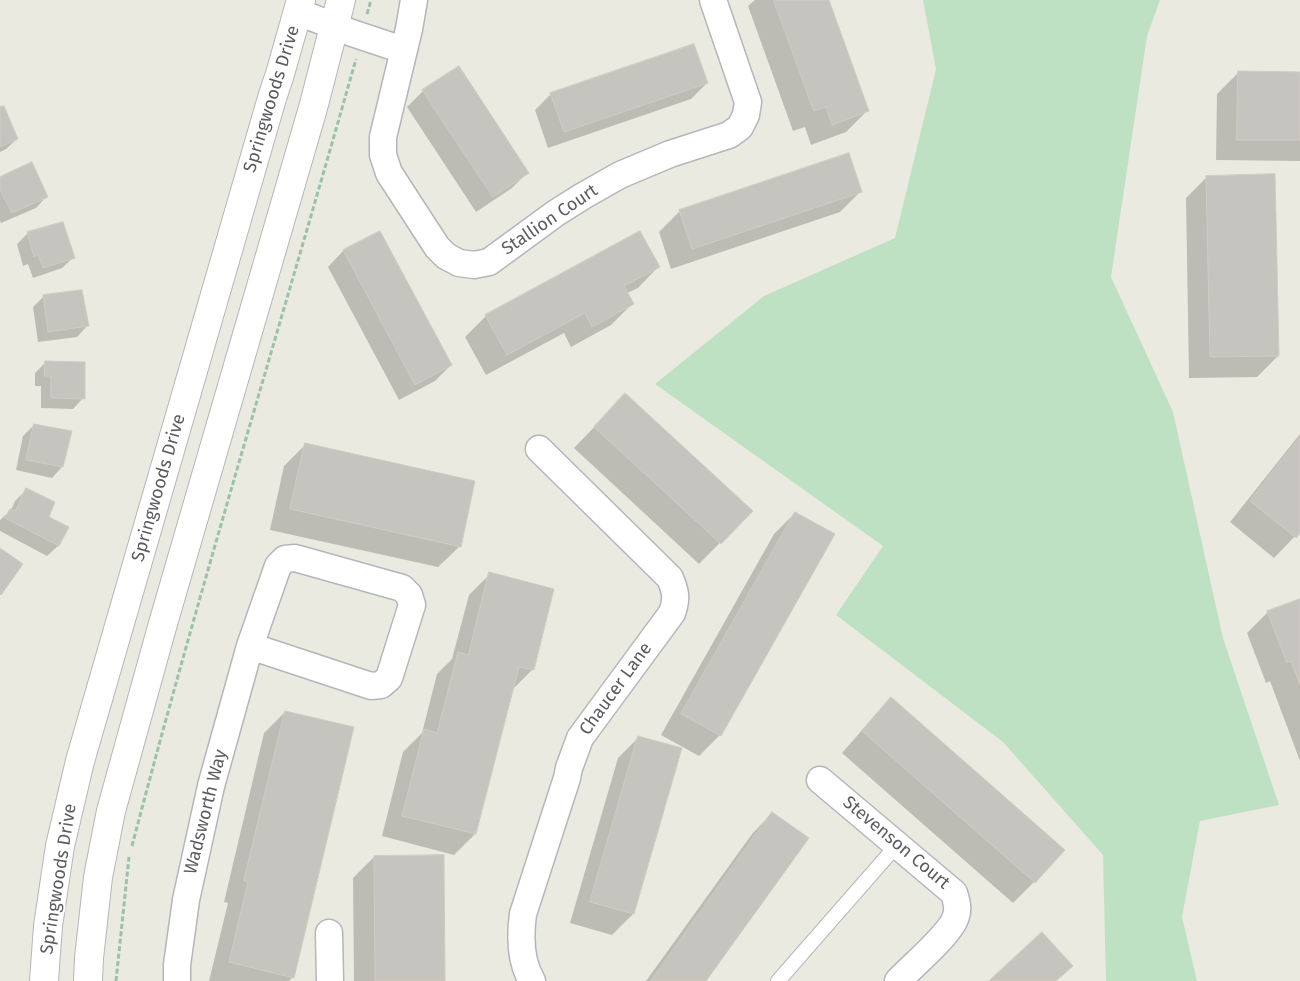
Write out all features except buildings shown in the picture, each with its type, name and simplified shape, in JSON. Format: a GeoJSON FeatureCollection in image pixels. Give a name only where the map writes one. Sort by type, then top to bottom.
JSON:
{"type":"FeatureCollection","features":[{"type":"Feature","properties":{"kind":"street"},"geometry":{"type":"LineString","coordinates":[[88,981],[98,877],[111,811],[162,627],[313,108],[342,0]]}},
{"type":"Feature","properties":{"kind":"street","name":"Stallion Court"},"geometry":{"type":"LineString","coordinates":[[414,0],[383,137],[383,155],[389,173],[437,247],[446,256],[459,263],[474,265],[489,262],[569,205],[620,175],[670,154],[729,135],[740,127],[746,115],[748,102],[713,0]]}},
{"type":"Feature","properties":{"kind":"street"},"geometry":{"type":"LineString","coordinates":[[299,6],[334,27],[403,50]]}},
{"type":"Feature","properties":{"kind":"street","name":"Springwoods Drive"},"geometry":{"type":"LineString","coordinates":[[44,981],[48,926],[60,846],[80,761],[299,6]]}},
{"type":"Feature","properties":{"kind":"street","name":"Chaucer Lane"},"geometry":{"type":"LineString","coordinates":[[532,981],[522,955],[520,932],[523,914],[580,738],[672,613],[676,603],[676,590],[670,578],[539,449]]}},
{"type":"Feature","properties":{"kind":"street","name":"Wadsworth Way"},"geometry":{"type":"LineString","coordinates":[[177,981],[188,890],[211,786],[250,646],[278,566],[285,559],[295,558],[402,588],[410,595],[412,605],[389,678],[381,685],[371,686],[250,646]]}},
{"type":"Feature","properties":{"kind":"street","name":"Stevenson Court"},"geometry":{"type":"LineString","coordinates":[[820,780],[954,892],[957,903],[956,916],[948,931],[898,981]]}},
{"type":"Feature","properties":{"kind":"street"},"geometry":{"type":"LineString","coordinates":[[329,933],[330,981]]}},
{"type":"Feature","properties":{"kind":"lane"},"geometry":{"type":"LineString","coordinates":[[778,981],[897,845]]}},
{"type":"Feature","properties":{"kind":"path"},"geometry":{"type":"LineString","coordinates":[[116,981],[132,844],[196,612],[302,251],[371,0]]}},
{"type":"Feature","properties":{"kind":"green space"},"geometry":{"type":"Polygon","coordinates":[[[923,0],[1160,0],[1147,36],[1111,277],[1173,412],[1223,638],[1279,805],[1200,821],[1182,917],[1197,981],[1106,981],[1103,855],[1003,742],[836,615],[883,546],[655,384],[764,296],[895,238],[936,69],[923,0]]]}}]}
